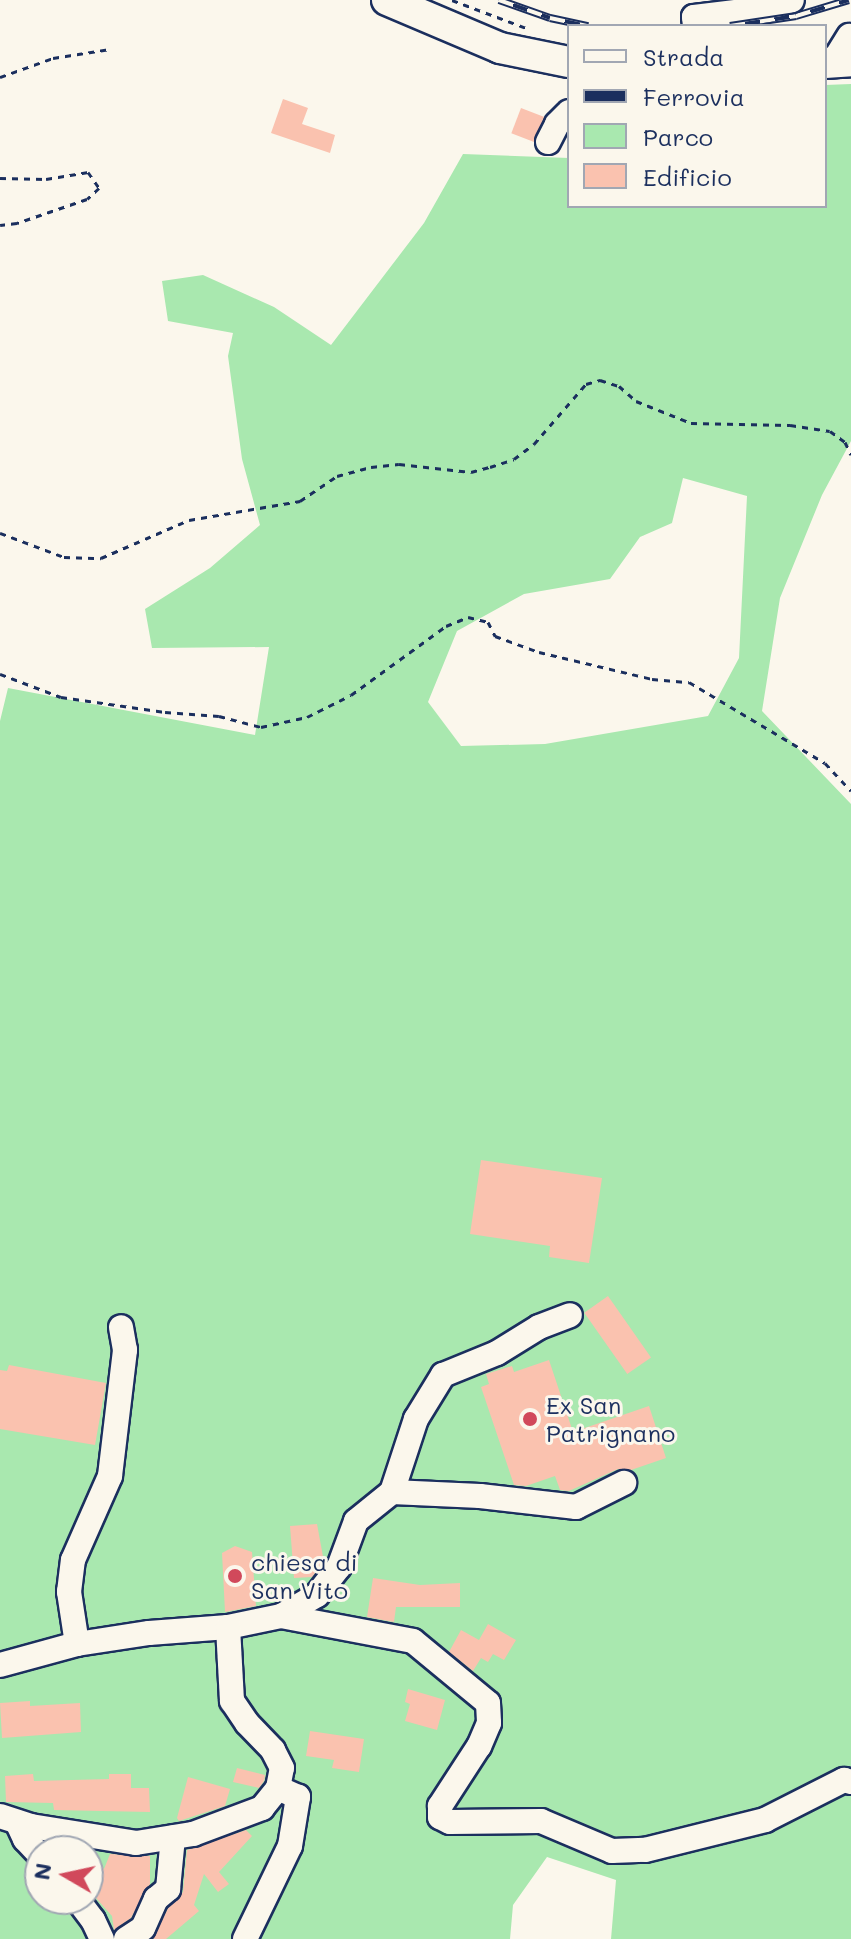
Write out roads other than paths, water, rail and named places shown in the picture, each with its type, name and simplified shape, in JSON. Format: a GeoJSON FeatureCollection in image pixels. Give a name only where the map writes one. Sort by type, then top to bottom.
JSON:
{"type":"FeatureCollection","features":[{"type":"Feature","properties":{"kind":"main road"},"geometry":{"type":"LineString","coordinates":[[387,0],[500,48],[567,62]]}},
{"type":"Feature","properties":{"kind":"street"},"geometry":{"type":"LineString","coordinates":[[695,24],[694,17],[768,8],[792,0]]}},
{"type":"Feature","properties":{"kind":"street"},"geometry":{"type":"LineString","coordinates":[[548,142],[557,124],[567,114]]}},
{"type":"Feature","properties":{"kind":"street"},"geometry":{"type":"LineString","coordinates":[[0,1665],[77,1644],[149,1633],[228,1627],[281,1616],[317,1595],[339,1567],[356,1521],[392,1492],[416,1419],[443,1375],[497,1353],[539,1327],[570,1315]]}},
{"type":"Feature","properties":{"kind":"street"},"geometry":{"type":"LineString","coordinates":[[77,1644],[69,1592],[72,1570],[85,1527],[110,1476],[125,1350],[121,1327]]}},
{"type":"Feature","properties":{"kind":"street"},"geometry":{"type":"LineString","coordinates":[[392,1492],[480,1496],[576,1507],[624,1483]]}},
{"type":"Feature","properties":{"kind":"street"},"geometry":{"type":"LineString","coordinates":[[281,1616],[413,1641],[488,1703],[489,1723],[479,1746],[440,1806],[440,1817],[450,1822],[541,1821],[612,1851],[645,1850],[765,1820],[844,1780],[851,1782]]}},
{"type":"Feature","properties":{"kind":"street"},"geometry":{"type":"LineString","coordinates":[[8,1819],[136,1843],[193,1834],[262,1808],[278,1788],[282,1768],[273,1750],[247,1723],[232,1701],[228,1627]]}},
{"type":"Feature","properties":{"kind":"street"},"geometry":{"type":"LineString","coordinates":[[245,1939],[290,1846],[298,1797],[278,1788]]}},
{"type":"Feature","properties":{"kind":"street"},"geometry":{"type":"LineString","coordinates":[[8,1819],[24,1837]]}},
{"type":"Feature","properties":{"kind":"street"},"geometry":{"type":"LineString","coordinates":[[126,1939],[143,1928],[156,1899],[168,1889],[173,1837]]}},
{"type":"Feature","properties":{"kind":"street"},"geometry":{"type":"LineString","coordinates":[[89,1915],[102,1939]]}},
{"type":"Feature","properties":{"kind":"railway"},"geometry":{"type":"LineString","coordinates":[[499,0],[550,18],[578,24]]}},
{"type":"Feature","properties":{"kind":"railway"},"geometry":{"type":"LineString","coordinates":[[743,24],[796,16],[849,0]]}},
{"type":"Feature","properties":{"kind":"place","name":"Ex San Patrignano"},"geometry":{"type":"Point","coordinates":[530,1419]}},
{"type":"Feature","properties":{"kind":"place","name":"chiesa di San Vito"},"geometry":{"type":"Point","coordinates":[235,1576]}}]}
